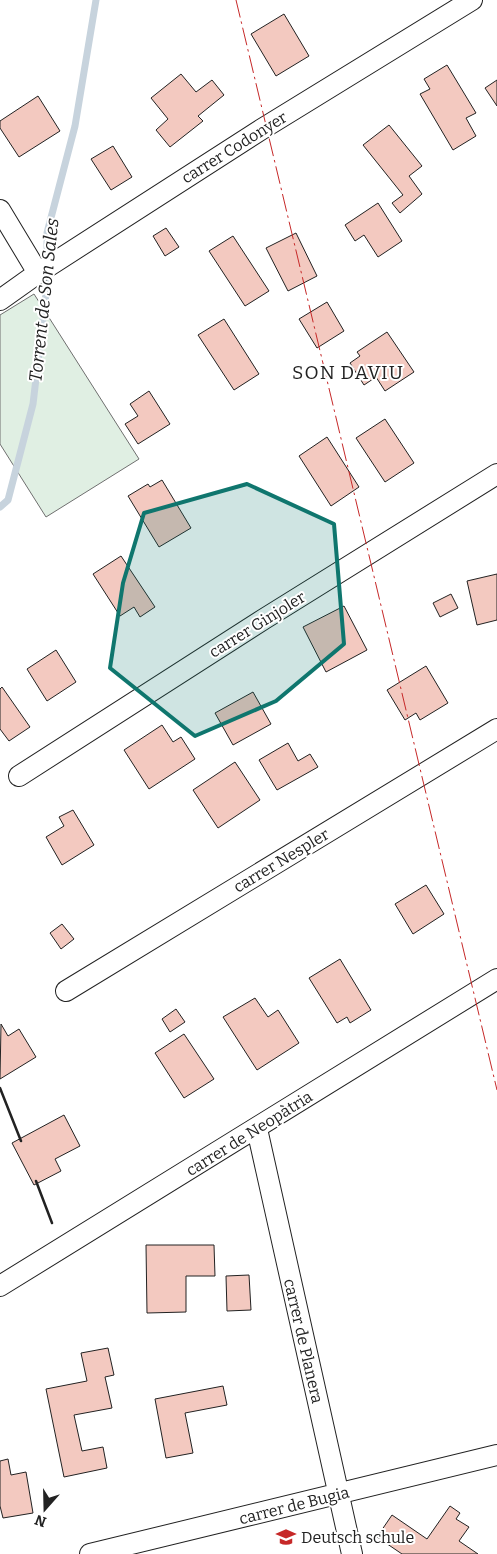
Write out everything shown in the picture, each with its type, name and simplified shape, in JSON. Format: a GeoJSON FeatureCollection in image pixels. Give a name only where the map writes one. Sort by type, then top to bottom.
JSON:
{"type":"FeatureCollection","features":[{"type":"Feature","properties":{"kind":"street","name":"carrer Codonyer"},"geometry":{"type":"LineString","coordinates":[[0,300],[39,272],[262,129],[472,0]]}},
{"type":"Feature","properties":{"kind":"street"},"geometry":{"type":"LineString","coordinates":[[0,210],[39,272]]}},
{"type":"Feature","properties":{"kind":"street","name":"carrer Ginjoler"},"geometry":{"type":"LineString","coordinates":[[19,776],[272,614],[497,474]]}},
{"type":"Feature","properties":{"kind":"street","name":"carrer Nespler"},"geometry":{"type":"LineString","coordinates":[[66,991],[497,729]]}},
{"type":"Feature","properties":{"kind":"street","name":"carrer de Neopàtria"},"geometry":{"type":"LineString","coordinates":[[0,1286],[497,979]]}},
{"type":"Feature","properties":{"kind":"street","name":"carrer de Planera"},"geometry":{"type":"LineString","coordinates":[[257,1129],[352,1554]]}},
{"type":"Feature","properties":{"kind":"street","name":"carrer de Bugia"},"geometry":{"type":"LineString","coordinates":[[90,1554],[497,1455]]}},
{"type":"Feature","properties":{"kind":"highlighted area"},"geometry":{"type":"Polygon","coordinates":[[[247,484],[334,524],[344,644],[276,701],[195,736],[110,668],[123,583],[144,513],[247,484]]]}},
{"type":"Feature","properties":{"kind":"green space"},"geometry":{"type":"Polygon","coordinates":[[[34,294],[139,459],[46,517],[0,444],[0,315],[34,294]]]}},
{"type":"Feature","properties":{"kind":"building"},"geometry":{"type":"Polygon","coordinates":[[[284,14],[309,56],[276,76],[251,34],[284,14]]]}},
{"type":"Feature","properties":{"kind":"building"},"geometry":{"type":"Polygon","coordinates":[[[447,65],[476,113],[466,118],[476,136],[453,150],[420,94],[430,89],[424,79],[447,65]]]}},
{"type":"Feature","properties":{"kind":"building"},"geometry":{"type":"Polygon","coordinates":[[[181,74],[196,92],[212,80],[224,95],[198,116],[203,121],[170,147],[156,130],[168,119],[151,98],[181,74]]]}},
{"type":"Feature","properties":{"kind":"building"},"geometry":{"type":"Polygon","coordinates":[[[497,80],[497,106],[485,88],[497,80]]]}},
{"type":"Feature","properties":{"kind":"building"},"geometry":{"type":"Polygon","coordinates":[[[38,96],[60,131],[19,157],[0,128],[0,121],[38,96]]]}},
{"type":"Feature","properties":{"kind":"building"},"geometry":{"type":"Polygon","coordinates":[[[389,125],[422,166],[409,176],[422,194],[400,213],[392,203],[403,195],[363,145],[389,125]]]}},
{"type":"Feature","properties":{"kind":"building"},"geometry":{"type":"Polygon","coordinates":[[[113,146],[132,177],[111,190],[91,159],[113,146]]]}},
{"type":"Feature","properties":{"kind":"building"},"geometry":{"type":"Polygon","coordinates":[[[378,203],[402,241],[378,257],[364,235],[355,241],[345,225],[378,203]]]}},
{"type":"Feature","properties":{"kind":"building"},"geometry":{"type":"Polygon","coordinates":[[[166,228],[179,247],[165,256],[153,236],[166,228]]]}},
{"type":"Feature","properties":{"kind":"building"},"geometry":{"type":"Polygon","coordinates":[[[296,233],[317,276],[288,291],[266,248],[296,233]]]}},
{"type":"Feature","properties":{"kind":"building"},"geometry":{"type":"Polygon","coordinates":[[[233,236],[269,291],[245,306],[209,251],[233,236]]]}},
{"type":"Feature","properties":{"kind":"building"},"geometry":{"type":"Polygon","coordinates":[[[327,302],[344,331],[317,348],[299,319],[327,302]]]}},
{"type":"Feature","properties":{"kind":"building"},"geometry":{"type":"Polygon","coordinates":[[[224,319],[259,374],[234,390],[198,335],[224,319]]]}},
{"type":"Feature","properties":{"kind":"building"},"geometry":{"type":"Polygon","coordinates":[[[387,332],[414,372],[385,391],[376,377],[364,385],[350,363],[360,356],[357,352],[387,332]]]}},
{"type":"Feature","properties":{"kind":"building"},"geometry":{"type":"Polygon","coordinates":[[[149,391],[170,424],[138,444],[125,424],[138,416],[130,404],[149,391]]]}},
{"type":"Feature","properties":{"kind":"building"},"geometry":{"type":"Polygon","coordinates":[[[385,419],[414,463],[385,482],[356,438],[385,419]]]}},
{"type":"Feature","properties":{"kind":"building"},"geometry":{"type":"Polygon","coordinates":[[[327,437],[359,487],[331,506],[299,456],[327,437]]]}},
{"type":"Feature","properties":{"kind":"building"},"geometry":{"type":"Polygon","coordinates":[[[162,480],[191,528],[159,547],[128,496],[148,484],[150,487],[162,480]]]}},
{"type":"Feature","properties":{"kind":"building"},"geometry":{"type":"Polygon","coordinates":[[[121,556],[155,607],[140,617],[134,607],[120,616],[93,574],[121,556]]]}},
{"type":"Feature","properties":{"kind":"building"},"geometry":{"type":"Polygon","coordinates":[[[497,574],[497,620],[477,625],[467,581],[497,574]]]}},
{"type":"Feature","properties":{"kind":"building"},"geometry":{"type":"Polygon","coordinates":[[[451,594],[458,608],[440,617],[433,603],[451,594]]]}},
{"type":"Feature","properties":{"kind":"building"},"geometry":{"type":"Polygon","coordinates":[[[344,606],[367,650],[326,672],[303,627],[344,606]]]}},
{"type":"Feature","properties":{"kind":"building"},"geometry":{"type":"Polygon","coordinates":[[[56,650],[76,682],[47,701],[27,669],[56,650]]]}},
{"type":"Feature","properties":{"kind":"building"},"geometry":{"type":"Polygon","coordinates":[[[426,666],[448,703],[420,720],[416,713],[405,720],[387,690],[426,666]]]}},
{"type":"Feature","properties":{"kind":"building"},"geometry":{"type":"Polygon","coordinates":[[[2,687],[30,727],[9,741],[0,729],[0,689],[2,687]]]}},
{"type":"Feature","properties":{"kind":"building"},"geometry":{"type":"Polygon","coordinates":[[[253,692],[271,724],[233,745],[215,713],[253,692]]]}},
{"type":"Feature","properties":{"kind":"building"},"geometry":{"type":"Polygon","coordinates":[[[162,725],[173,742],[181,737],[195,759],[149,789],[124,750],[162,725]]]}},
{"type":"Feature","properties":{"kind":"building"},"geometry":{"type":"Polygon","coordinates":[[[288,743],[298,761],[310,754],[318,767],[277,790],[259,760],[288,743]]]}},
{"type":"Feature","properties":{"kind":"building"},"geometry":{"type":"Polygon","coordinates":[[[235,762],[260,800],[218,828],[193,790],[235,762]]]}},
{"type":"Feature","properties":{"kind":"building"},"geometry":{"type":"Polygon","coordinates":[[[73,810],[94,845],[62,865],[46,837],[64,826],[59,817],[73,810]]]}},
{"type":"Feature","properties":{"kind":"building"},"geometry":{"type":"Polygon","coordinates":[[[426,885],[444,914],[413,934],[395,904],[426,885]]]}},
{"type":"Feature","properties":{"kind":"building"},"geometry":{"type":"Polygon","coordinates":[[[62,924],[74,939],[61,949],[50,933],[62,924]]]}},
{"type":"Feature","properties":{"kind":"building"},"geometry":{"type":"Polygon","coordinates":[[[340,959],[371,1010],[350,1023],[347,1017],[337,1023],[309,978],[340,959]]]}},
{"type":"Feature","properties":{"kind":"building"},"geometry":{"type":"Polygon","coordinates":[[[255,998],[268,1017],[278,1010],[299,1043],[257,1070],[223,1017],[255,998]]]}},
{"type":"Feature","properties":{"kind":"building"},"geometry":{"type":"Polygon","coordinates":[[[176,1009],[185,1022],[170,1032],[162,1019],[176,1009]]]}},
{"type":"Feature","properties":{"kind":"building"},"geometry":{"type":"Polygon","coordinates":[[[1,1024],[8,1036],[19,1029],[36,1057],[0,1079],[1,1024]]]}},
{"type":"Feature","properties":{"kind":"building"},"geometry":{"type":"Polygon","coordinates":[[[184,1034],[214,1079],[184,1098],[155,1053],[184,1034]]]}},
{"type":"Feature","properties":{"kind":"building"},"geometry":{"type":"Polygon","coordinates":[[[64,1115],[80,1146],[55,1159],[61,1171],[34,1185],[12,1143],[64,1115]]]}},
{"type":"Feature","properties":{"kind":"building"},"geometry":{"type":"Polygon","coordinates":[[[146,1245],[214,1245],[215,1276],[186,1276],[186,1312],[147,1313],[146,1245]]]}},
{"type":"Feature","properties":{"kind":"building"},"geometry":{"type":"Polygon","coordinates":[[[249,1275],[251,1310],[227,1311],[226,1276],[249,1275]]]}},
{"type":"Feature","properties":{"kind":"building"},"geometry":{"type":"Polygon","coordinates":[[[108,1348],[114,1375],[105,1377],[112,1408],[74,1415],[82,1451],[103,1447],[107,1468],[64,1477],[46,1389],[87,1381],[81,1353],[108,1348]]]}},
{"type":"Feature","properties":{"kind":"building"},"geometry":{"type":"Polygon","coordinates":[[[223,1386],[227,1405],[185,1413],[193,1453],[166,1458],[155,1399],[223,1386]]]}},
{"type":"Feature","properties":{"kind":"building"},"geometry":{"type":"Polygon","coordinates":[[[8,1459],[11,1475],[26,1472],[33,1513],[3,1518],[0,1506],[0,1461],[8,1459]]]}},
{"type":"Feature","properties":{"kind":"building"},"geometry":{"type":"Polygon","coordinates":[[[450,1506],[460,1513],[456,1519],[469,1527],[459,1541],[478,1554],[402,1554],[377,1537],[392,1515],[427,1539],[450,1506]]]}},
{"type":"Feature","properties":{"kind":"waterway","name":"Torrent de Son Sales"},"geometry":{"type":"LineString","coordinates":[[0,507],[8,500],[33,404],[47,285],[47,233],[75,126],[96,0]]}},
{"type":"Feature","properties":{"kind":"wall"},"geometry":{"type":"LineString","coordinates":[[0,1088],[21,1141]]}},
{"type":"Feature","properties":{"kind":"wall"},"geometry":{"type":"LineString","coordinates":[[36,1181],[52,1223]]}},
{"type":"Feature","properties":{"kind":"power"},"geometry":{"type":"LineString","coordinates":[[236,0],[497,1090]]}},
{"type":"Feature","properties":{"kind":"place","name":"Deutsch schule"},"geometry":{"type":"Point","coordinates":[286,1537]}},
{"type":"Feature","properties":{"kind":"district","name":"SON DAVIU"},"geometry":{"type":"Point","coordinates":[348,372]}}]}
